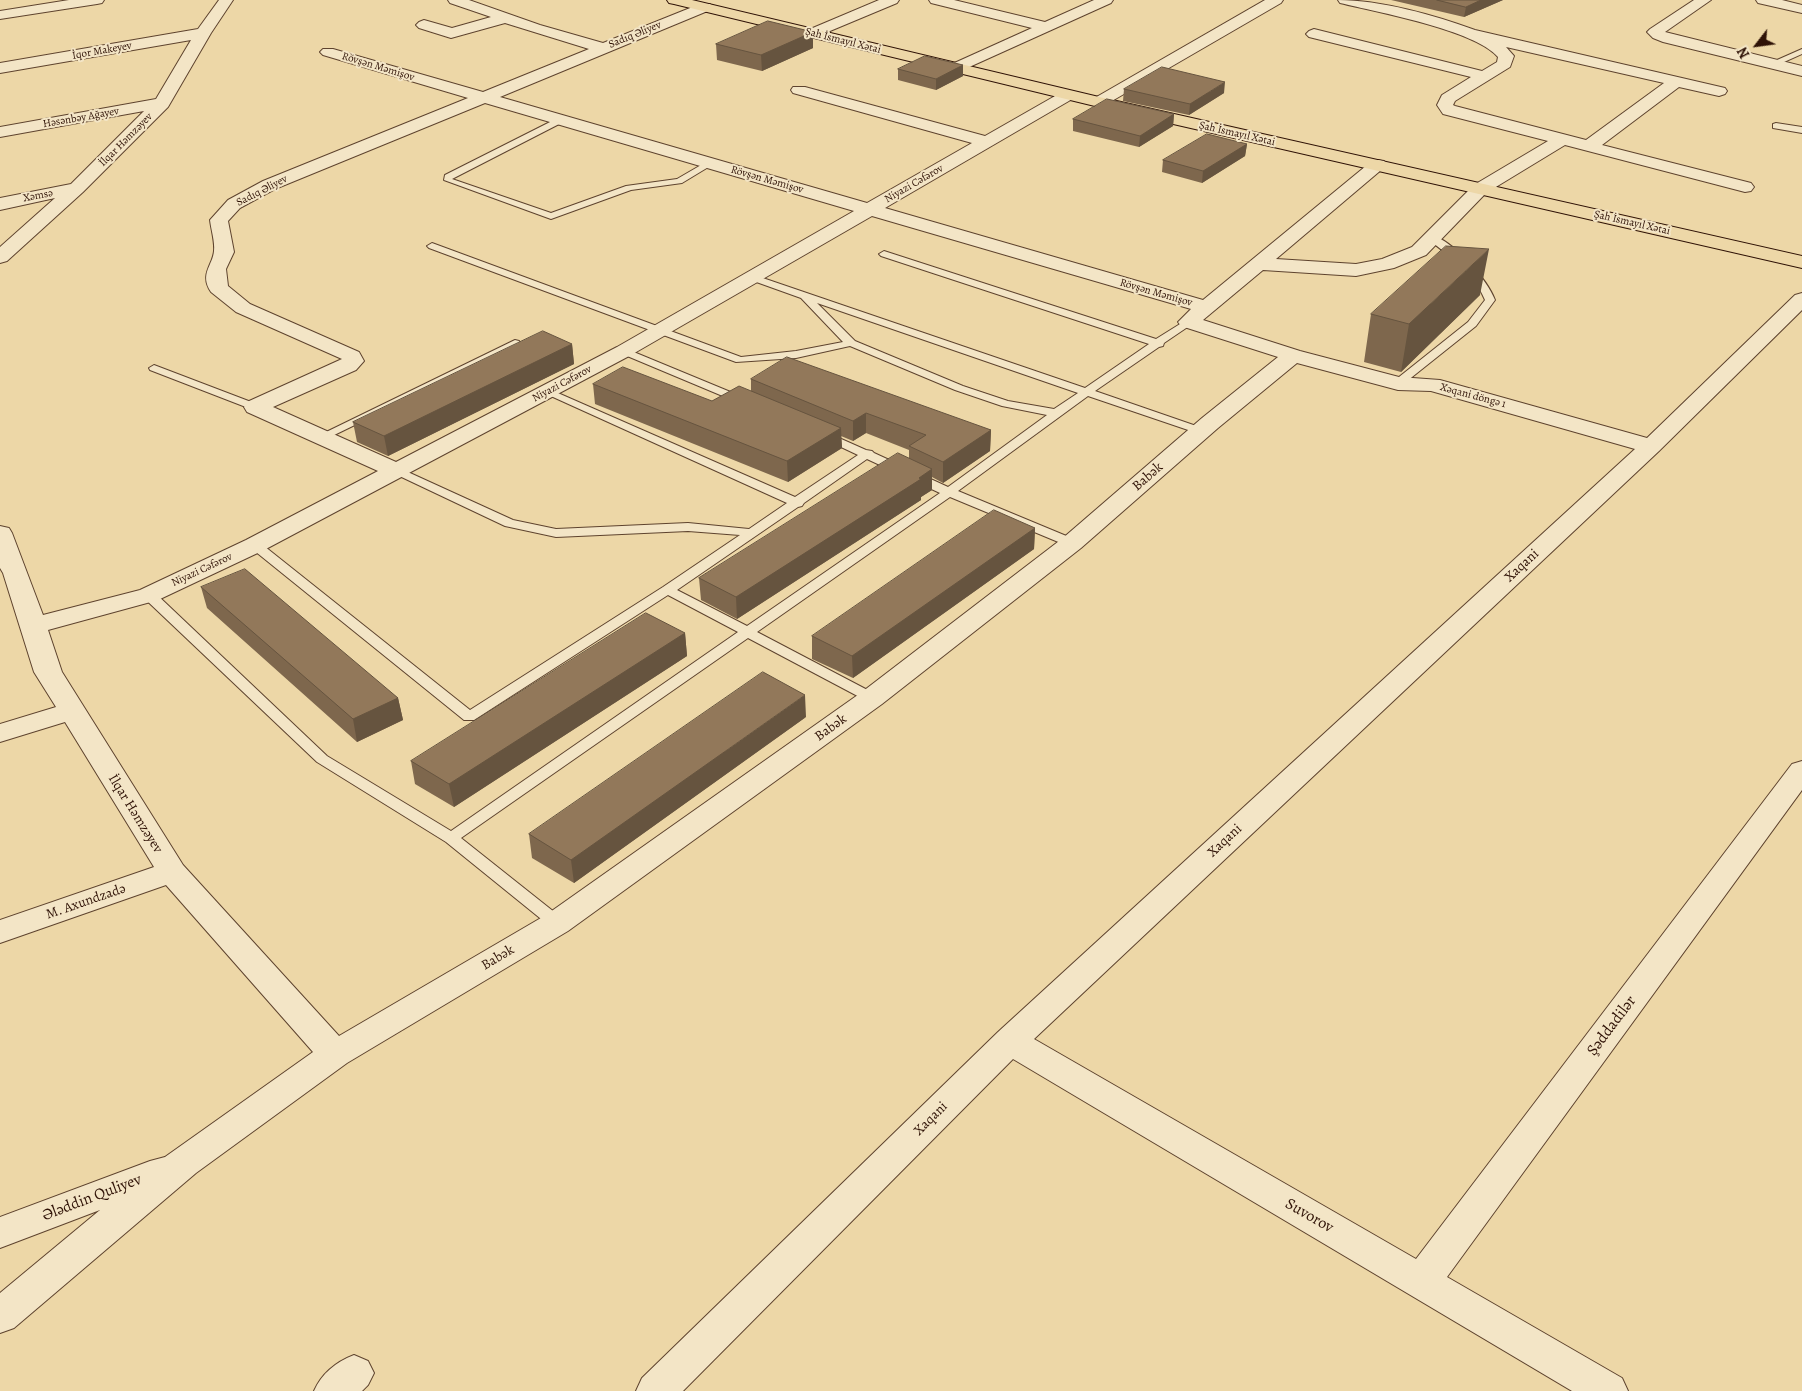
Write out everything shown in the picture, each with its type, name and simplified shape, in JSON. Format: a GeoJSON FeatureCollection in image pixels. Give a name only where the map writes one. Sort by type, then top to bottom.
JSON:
{"type":"FeatureCollection","features":[{"type":"Feature","properties":{"kind":"main road","name":"Şah İsmayıl Xətai"},"geometry":{"type":"LineString","coordinates":[[674,0],[1068,95],[1802,262]]}},
{"type":"Feature","properties":{"kind":"street"},"geometry":{"type":"LineString","coordinates":[[0,15],[97,0]]}},
{"type":"Feature","properties":{"kind":"street","name":"İlqar Həmzəyev"},"geometry":{"type":"LineString","coordinates":[[0,258],[77,188],[162,103],[203,34],[226,0]]}},
{"type":"Feature","properties":{"kind":"street"},"geometry":{"type":"LineString","coordinates":[[455,0],[504,18],[604,48]]}},
{"type":"Feature","properties":{"kind":"street"},"geometry":{"type":"LineString","coordinates":[[813,33],[892,0]]}},
{"type":"Feature","properties":{"kind":"street"},"geometry":{"type":"LineString","coordinates":[[936,0],[1047,27]]}},
{"type":"Feature","properties":{"kind":"street"},"geometry":{"type":"LineString","coordinates":[[956,68],[1106,0]]}},
{"type":"Feature","properties":{"kind":"street"},"geometry":{"type":"LineString","coordinates":[[1099,102],[1276,0]]}},
{"type":"Feature","properties":{"kind":"street"},"geometry":{"type":"LineString","coordinates":[[1345,0],[1449,26],[1496,46],[1506,56],[1504,64],[1448,98],[1445,105],[1449,110],[1746,187]]}},
{"type":"Feature","properties":{"kind":"street"},"geometry":{"type":"LineString","coordinates":[[1704,0],[1655,32],[1658,36],[1668,39],[1802,71]]}},
{"type":"Feature","properties":{"kind":"street"},"geometry":{"type":"LineString","coordinates":[[1766,0],[1802,9]]}},
{"type":"Feature","properties":{"kind":"street","name":"Sadıq Əliyev"},"geometry":{"type":"LineString","coordinates":[[255,407],[348,365],[353,360],[352,356],[243,308],[218,288],[216,269],[224,252],[219,220],[234,204],[269,185],[705,7]]}},
{"type":"Feature","properties":{"kind":"street"},"geometry":{"type":"LineString","coordinates":[[424,25],[452,33],[504,18]]}},
{"type":"Feature","properties":{"kind":"street","name":"İqor Makeyev"},"geometry":{"type":"LineString","coordinates":[[0,68],[203,34]]}},
{"type":"Feature","properties":{"kind":"street"},"geometry":{"type":"LineString","coordinates":[[1314,34],[1484,76]]}},
{"type":"Feature","properties":{"kind":"street"},"geometry":{"type":"LineString","coordinates":[[1470,34],[1719,91]]}},
{"type":"Feature","properties":{"kind":"street","name":"Rövşən Məmişov"},"geometry":{"type":"LineString","coordinates":[[328,52],[1205,307]]}},
{"type":"Feature","properties":{"kind":"street"},"geometry":{"type":"LineString","coordinates":[[1589,146],[1677,81]]}},
{"type":"Feature","properties":{"kind":"street"},"geometry":{"type":"LineString","coordinates":[[799,90],[988,142]]}},
{"type":"Feature","properties":{"kind":"street","name":"Niyazi Cəfərov"},"geometry":{"type":"LineString","coordinates":[[33,626],[149,595],[255,544],[624,351],[1068,95]]}},
{"type":"Feature","properties":{"kind":"street","name":"Həsənbəy Ağayev"},"geometry":{"type":"LineString","coordinates":[[0,132],[162,103]]}},
{"type":"Feature","properties":{"kind":"street"},"geometry":{"type":"LineString","coordinates":[[1258,264],[1356,270],[1395,261],[1419,250],[1480,188],[1562,139]]}},
{"type":"Feature","properties":{"kind":"street"},"geometry":{"type":"LineString","coordinates":[[1188,322],[1378,165]]}},
{"type":"Feature","properties":{"kind":"street","name":"Xəmsə"},"geometry":{"type":"LineString","coordinates":[[0,204],[77,188]]}},
{"type":"Feature","properties":{"kind":"street","name":"Xaqani"},"geometry":{"type":"LineString","coordinates":[[656,1391],[1010,1041],[1651,446],[1802,299]]}},
{"type":"Feature","properties":{"kind":"street","name":"Xəqani döngə 1"},"geometry":{"type":"LineString","coordinates":[[1188,322],[1293,355],[1398,383],[1432,385],[1651,446]]}},
{"type":"Feature","properties":{"kind":"street","name":"Babək"},"geometry":{"type":"LineString","coordinates":[[183,1163],[335,1054],[557,923],[872,698],[1072,542],[1293,355]]}},
{"type":"Feature","properties":{"kind":"street"},"geometry":{"type":"LineString","coordinates":[[255,407],[394,470]]}},
{"type":"Feature","properties":{"kind":"street","name":"İlqar Həmzəyev"},"geometry":{"type":"LineString","coordinates":[[0,533],[5,566],[16,573],[48,672],[172,872],[335,1054]]}},
{"type":"Feature","properties":{"kind":"street"},"geometry":{"type":"LineString","coordinates":[[0,733],[72,711]]}},
{"type":"Feature","properties":{"kind":"street","name":"Şəddadilər"},"geometry":{"type":"LineString","coordinates":[[1421,1282],[1802,770]]}},
{"type":"Feature","properties":{"kind":"street","name":"M. Axundzadə"},"geometry":{"type":"LineString","coordinates":[[0,932],[172,872]]}},
{"type":"Feature","properties":{"kind":"street","name":"Suvorov"},"geometry":{"type":"LineString","coordinates":[[1010,1041],[1608,1391]]}},
{"type":"Feature","properties":{"kind":"street"},"geometry":{"type":"LineString","coordinates":[[0,1316],[183,1163]]}},
{"type":"Feature","properties":{"kind":"street","name":"Ələddin Quliyev"},"geometry":{"type":"LineString","coordinates":[[0,1232],[183,1163]]}},
{"type":"Feature","properties":{"kind":"lane"},"geometry":{"type":"LineString","coordinates":[[1772,64],[1802,51]]}},
{"type":"Feature","properties":{"kind":"lane"},"geometry":{"type":"LineString","coordinates":[[560,120],[448,177],[448,180],[551,216],[629,188],[679,181],[711,164]]}},
{"type":"Feature","properties":{"kind":"lane"},"geometry":{"type":"LineString","coordinates":[[1776,126],[1802,130]]}},
{"type":"Feature","properties":{"kind":"lane"},"geometry":{"type":"LineString","coordinates":[[1398,383],[1472,324],[1490,300],[1486,286],[1460,259],[1432,238]]}},
{"type":"Feature","properties":{"kind":"lane"},"geometry":{"type":"LineString","coordinates":[[432,246],[740,360],[775,359],[817,352],[851,343]]}},
{"type":"Feature","properties":{"kind":"lane"},"geometry":{"type":"LineString","coordinates":[[884,254],[1159,344]]}},
{"type":"Feature","properties":{"kind":"lane"},"geometry":{"type":"LineString","coordinates":[[751,277],[1201,431]]}},
{"type":"Feature","properties":{"kind":"lane"},"geometry":{"type":"LineString","coordinates":[[804,295],[835,329],[851,343],[959,388],[1006,404],[1056,413]]}},
{"type":"Feature","properties":{"kind":"lane"},"geometry":{"type":"LineString","coordinates":[[451,838],[949,492],[1056,413],[1159,344],[1188,322]]}},
{"type":"Feature","properties":{"kind":"lane"},"geometry":{"type":"LineString","coordinates":[[322,437],[515,343]]}},
{"type":"Feature","properties":{"kind":"lane"},"geometry":{"type":"LineString","coordinates":[[624,351],[751,404]]}},
{"type":"Feature","properties":{"kind":"lane"},"geometry":{"type":"LineString","coordinates":[[154,368],[255,407]]}},
{"type":"Feature","properties":{"kind":"lane"},"geometry":{"type":"LineString","coordinates":[[547,392],[798,503]]}},
{"type":"Feature","properties":{"kind":"lane"},"geometry":{"type":"LineString","coordinates":[[814,431],[949,492],[1072,542]]}},
{"type":"Feature","properties":{"kind":"lane"},"geometry":{"type":"LineString","coordinates":[[255,544],[469,717],[668,590],[868,454]]}},
{"type":"Feature","properties":{"kind":"lane"},"geometry":{"type":"LineString","coordinates":[[394,470],[509,523],[556,533],[688,527],[753,533]]}},
{"type":"Feature","properties":{"kind":"lane"},"geometry":{"type":"LineString","coordinates":[[668,590],[872,698]]}},
{"type":"Feature","properties":{"kind":"lane"},"geometry":{"type":"LineString","coordinates":[[149,595],[322,759],[451,838],[557,923]]}},
{"type":"Feature","properties":{"kind":"building"},"geometry":{"type":"Polygon","coordinates":[[[1437,0],[1481,0],[1466,7],[1437,0]]]}},
{"type":"Feature","properties":{"kind":"building"},"geometry":{"type":"Polygon","coordinates":[[[768,21],[813,32],[761,55],[716,44],[768,21]]]}},
{"type":"Feature","properties":{"kind":"building"},"geometry":{"type":"Polygon","coordinates":[[[925,56],[963,65],[936,79],[898,69],[925,56]]]}},
{"type":"Feature","properties":{"kind":"building"},"geometry":{"type":"Polygon","coordinates":[[[1162,67],[1225,82],[1190,104],[1124,89],[1162,67]]]}},
{"type":"Feature","properties":{"kind":"building"},"geometry":{"type":"Polygon","coordinates":[[[1107,99],[1174,114],[1140,136],[1073,119],[1107,99]]]}},
{"type":"Feature","properties":{"kind":"building"},"geometry":{"type":"Polygon","coordinates":[[[1207,134],[1247,144],[1203,171],[1163,160],[1207,134]]]}},
{"type":"Feature","properties":{"kind":"building"},"geometry":{"type":"Polygon","coordinates":[[[1446,246],[1489,249],[1409,324],[1371,314],[1446,246]]]}},
{"type":"Feature","properties":{"kind":"building"},"geometry":{"type":"Polygon","coordinates":[[[543,331],[572,344],[384,436],[353,422],[543,331]]]}},
{"type":"Feature","properties":{"kind":"building"},"geometry":{"type":"Polygon","coordinates":[[[787,357],[991,430],[943,462],[909,446],[926,435],[866,413],[853,421],[751,379],[787,357]]]}},
{"type":"Feature","properties":{"kind":"building"},"geometry":{"type":"Polygon","coordinates":[[[623,367],[712,401],[739,386],[841,428],[787,461],[593,384],[623,367]]]}},
{"type":"Feature","properties":{"kind":"building"},"geometry":{"type":"Polygon","coordinates":[[[898,453],[932,469],[919,478],[921,479],[736,597],[699,578],[898,453]]]}},
{"type":"Feature","properties":{"kind":"building"},"geometry":{"type":"Polygon","coordinates":[[[994,510],[1035,528],[852,656],[812,636],[994,510]]]}},
{"type":"Feature","properties":{"kind":"building"},"geometry":{"type":"Polygon","coordinates":[[[245,569],[398,698],[353,719],[201,587],[245,569]]]}},
{"type":"Feature","properties":{"kind":"building"},"geometry":{"type":"Polygon","coordinates":[[[646,613],[685,633],[449,784],[411,761],[646,613]]]}},
{"type":"Feature","properties":{"kind":"building"},"geometry":{"type":"Polygon","coordinates":[[[763,672],[805,695],[571,860],[529,834],[763,672]]]}}]}
